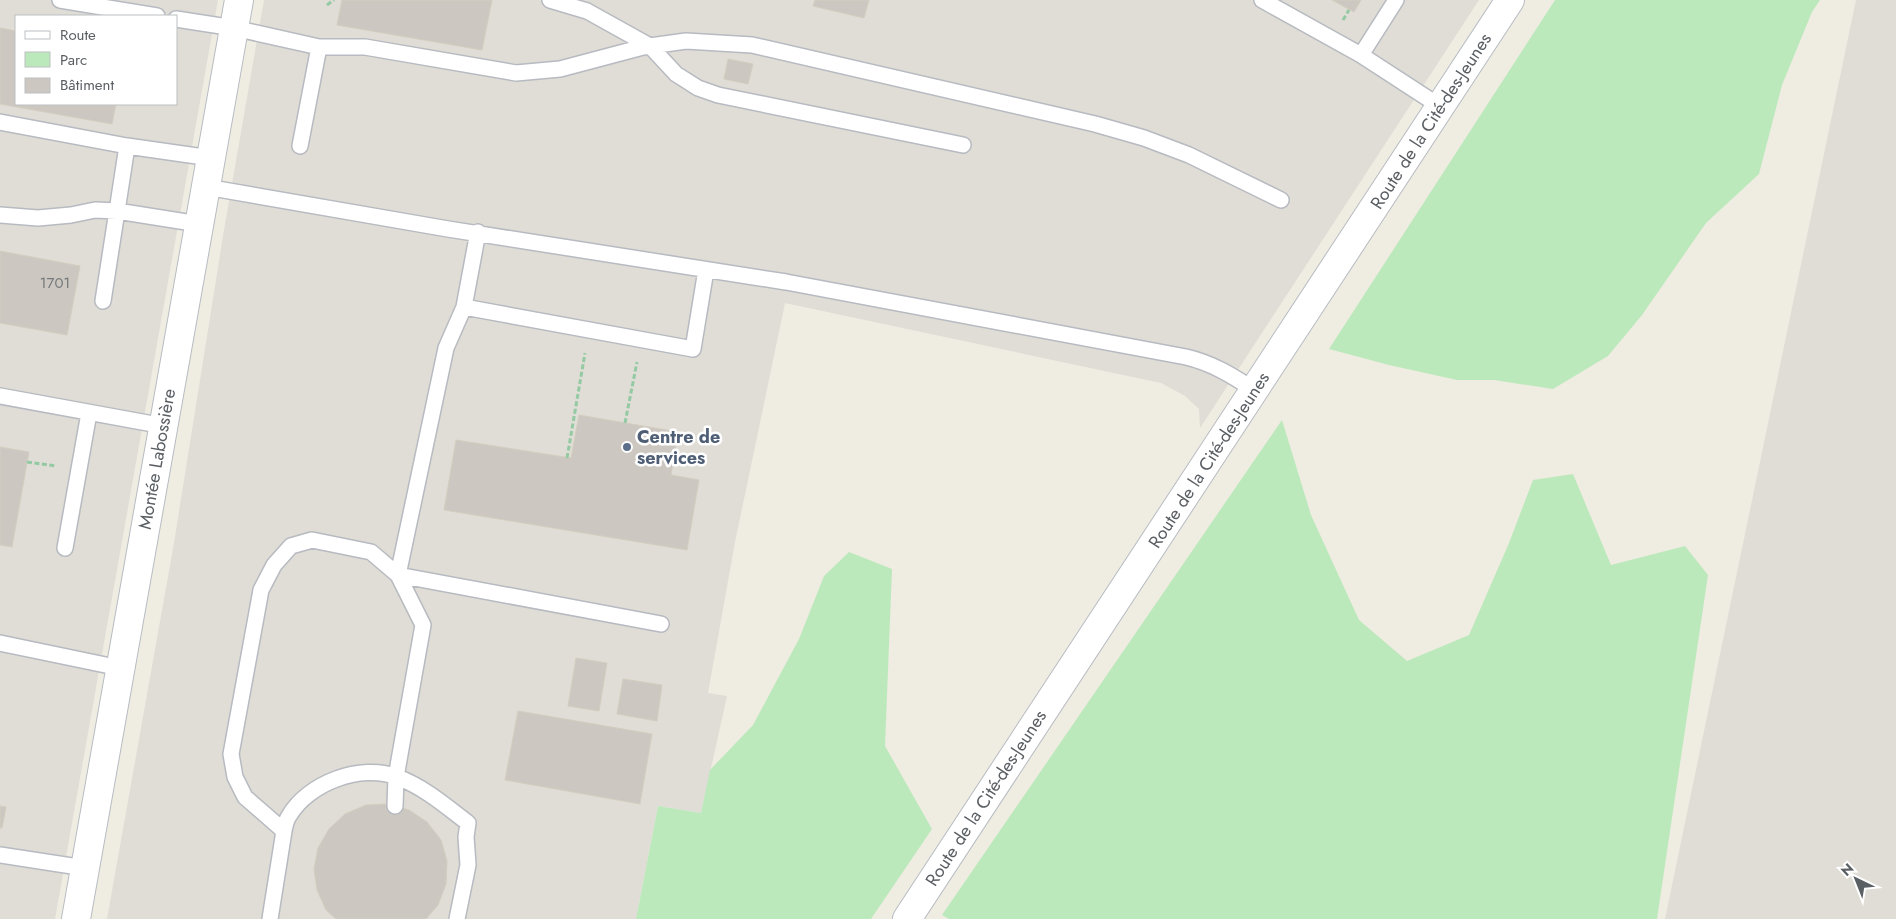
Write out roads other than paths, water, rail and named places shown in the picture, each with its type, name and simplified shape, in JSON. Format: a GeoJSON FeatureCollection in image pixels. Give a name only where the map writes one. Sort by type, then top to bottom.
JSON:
{"type":"FeatureCollection","features":[{"type":"Feature","properties":{"kind":"main road","name":"Montée Labossière"},"geometry":{"type":"LineString","coordinates":[[76,919],[239,0]]}},
{"type":"Feature","properties":{"kind":"main road","name":"Route de la Cité-des-Jeunes"},"geometry":{"type":"LineString","coordinates":[[907,919],[1510,0]]}},
{"type":"Feature","properties":{"kind":"lane"},"geometry":{"type":"LineString","coordinates":[[60,0],[151,15]]}},
{"type":"Feature","properties":{"kind":"lane"},"geometry":{"type":"LineString","coordinates":[[550,0],[587,11],[650,46],[676,74],[698,88],[718,95],[963,145]]}},
{"type":"Feature","properties":{"kind":"lane"},"geometry":{"type":"LineString","coordinates":[[1262,0],[1361,55],[1440,107]]}},
{"type":"Feature","properties":{"kind":"lane"},"geometry":{"type":"LineString","coordinates":[[1361,55],[1396,0]]}},
{"type":"Feature","properties":{"kind":"lane"},"geometry":{"type":"LineString","coordinates":[[178,19],[234,28],[319,47],[365,47],[516,73],[560,68],[650,46],[686,41],[752,45],[1025,107],[1144,138],[1189,156],[1281,200]]}},
{"type":"Feature","properties":{"kind":"lane"},"geometry":{"type":"LineString","coordinates":[[300,146],[319,47]]}},
{"type":"Feature","properties":{"kind":"lane"},"geometry":{"type":"LineString","coordinates":[[0,122],[127,146],[211,158]]}},
{"type":"Feature","properties":{"kind":"lane"},"geometry":{"type":"LineString","coordinates":[[103,301],[127,146]]}},
{"type":"Feature","properties":{"kind":"lane"},"geometry":{"type":"LineString","coordinates":[[206,187],[786,282],[1186,357],[1226,372],[1254,390]]}},
{"type":"Feature","properties":{"kind":"lane"},"geometry":{"type":"LineString","coordinates":[[0,215],[38,218],[71,215],[95,210],[117,211],[199,224]]}},
{"type":"Feature","properties":{"kind":"lane"},"geometry":{"type":"LineString","coordinates":[[398,575],[446,348],[464,307],[478,232]]}},
{"type":"Feature","properties":{"kind":"lane"},"geometry":{"type":"LineString","coordinates":[[464,307],[694,349],[706,270]]}},
{"type":"Feature","properties":{"kind":"lane"},"geometry":{"type":"LineString","coordinates":[[0,396],[164,426]]}},
{"type":"Feature","properties":{"kind":"lane"},"geometry":{"type":"LineString","coordinates":[[65,548],[89,413]]}},
{"type":"Feature","properties":{"kind":"lane"},"geometry":{"type":"LineString","coordinates":[[284,831],[245,797],[235,777],[231,754],[261,590],[274,565],[291,546],[312,540],[371,552],[398,575],[422,625],[396,777],[395,806]]}},
{"type":"Feature","properties":{"kind":"lane"},"geometry":{"type":"LineString","coordinates":[[398,575],[661,624]]}},
{"type":"Feature","properties":{"kind":"lane"},"geometry":{"type":"LineString","coordinates":[[0,643],[120,668]]}},
{"type":"Feature","properties":{"kind":"lane"},"geometry":{"type":"LineString","coordinates":[[270,919],[284,831],[288,817],[308,794],[345,777],[372,772],[396,777],[418,787],[468,823],[466,837],[468,864],[457,919]]}},
{"type":"Feature","properties":{"kind":"lane"},"geometry":{"type":"LineString","coordinates":[[0,855],[85,868]]}},
{"type":"Feature","properties":{"kind":"place","name":"Centre de services"},"geometry":{"type":"Point","coordinates":[627,447]}}]}
